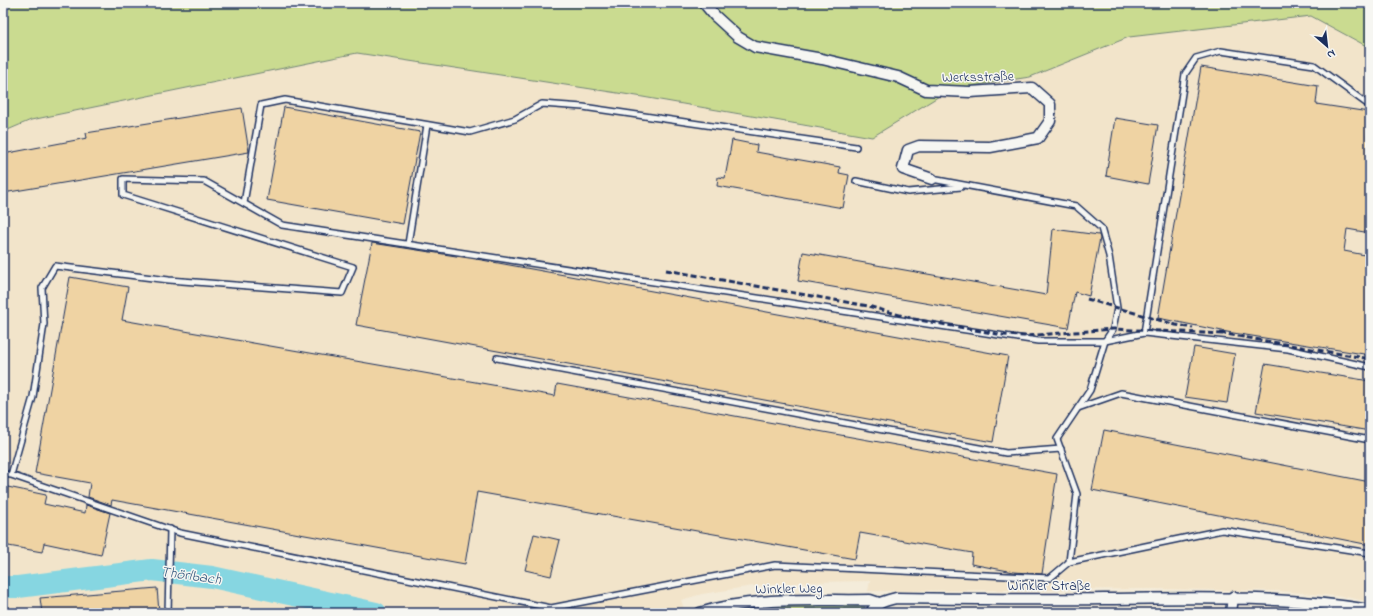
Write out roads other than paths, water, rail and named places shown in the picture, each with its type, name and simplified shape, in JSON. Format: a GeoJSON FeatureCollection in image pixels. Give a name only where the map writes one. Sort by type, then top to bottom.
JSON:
{"type":"FeatureCollection","features":[{"type":"Feature","properties":{"kind":"street","name":"Werksstraße"},"geometry":{"type":"LineString","coordinates":[[704,3],[715,16],[738,37],[755,47],[822,59],[898,77],[926,90],[970,92],[1032,88],[1050,104],[1050,121],[1038,138],[990,147],[919,146],[908,150],[903,169],[932,179]]}},
{"type":"Feature","properties":{"kind":"street","name":"Winkler Straße"},"geometry":{"type":"LineString","coordinates":[[879,604],[896,598],[1059,600],[1233,597],[1340,605],[1370,610]]}},
{"type":"Feature","properties":{"kind":"street"},"geometry":{"type":"LineString","coordinates":[[1231,613],[1233,597]]}},
{"type":"Feature","properties":{"kind":"street","name":"Winkler Weg"},"geometry":{"type":"LineString","coordinates":[[700,613],[715,608],[751,602],[870,600],[879,604]]}},
{"type":"Feature","properties":{"kind":"street"},"geometry":{"type":"LineString","coordinates":[[871,613],[874,606],[879,604]]}},
{"type":"Feature","properties":{"kind":"lane"},"geometry":{"type":"LineString","coordinates":[[1144,333],[1185,74],[1196,58],[1221,51],[1314,65],[1370,106]]}},
{"type":"Feature","properties":{"kind":"lane"},"geometry":{"type":"LineString","coordinates":[[244,203],[261,104],[286,100],[470,132],[515,119],[542,104],[584,107],[856,147]]}},
{"type":"Feature","properties":{"kind":"lane"},"geometry":{"type":"LineString","coordinates":[[408,244],[427,124]]}},
{"type":"Feature","properties":{"kind":"lane"},"geometry":{"type":"LineString","coordinates":[[932,179],[1076,206],[1101,228],[1109,256],[1117,308],[1112,330],[1105,341],[1090,390],[1057,439],[1078,494],[1069,562]]}},
{"type":"Feature","properties":{"kind":"lane"},"geometry":{"type":"LineString","coordinates":[[11,475],[33,397],[44,324],[42,288],[55,266],[169,280],[342,294],[353,268],[123,195],[123,180],[204,181],[282,225],[1038,341],[1105,341],[1144,333],[1288,349],[1370,366]]}},
{"type":"Feature","properties":{"kind":"lane"},"geometry":{"type":"LineString","coordinates":[[856,181],[908,192],[968,186]]}},
{"type":"Feature","properties":{"kind":"lane"},"geometry":{"type":"LineString","coordinates":[[497,358],[1006,453],[1061,449]]}},
{"type":"Feature","properties":{"kind":"lane"},"geometry":{"type":"LineString","coordinates":[[1077,409],[1121,393],[1370,440]]}},
{"type":"Feature","properties":{"kind":"lane"},"geometry":{"type":"LineString","coordinates":[[3,474],[11,475],[170,529],[550,611],[775,565],[1050,578],[1069,562],[1222,530],[1370,553]]}},
{"type":"Feature","properties":{"kind":"lane"},"geometry":{"type":"LineString","coordinates":[[168,613],[170,586],[170,529]]}},
{"type":"Feature","properties":{"kind":"waterway","name":"Thörlbach"},"geometry":{"type":"LineString","coordinates":[[3,587],[18,587],[152,570],[212,577],[376,613]]}},
{"type":"Feature","properties":{"kind":"railway"},"geometry":{"type":"LineString","coordinates":[[666,270],[868,306],[914,319],[1003,335],[1024,336],[1113,329],[1225,334]]}},
{"type":"Feature","properties":{"kind":"railway"},"geometry":{"type":"LineString","coordinates":[[1087,299],[1176,325],[1193,328]]}},
{"type":"Feature","properties":{"kind":"railway"},"geometry":{"type":"LineString","coordinates":[[1220,333],[1370,359]]}}]}
